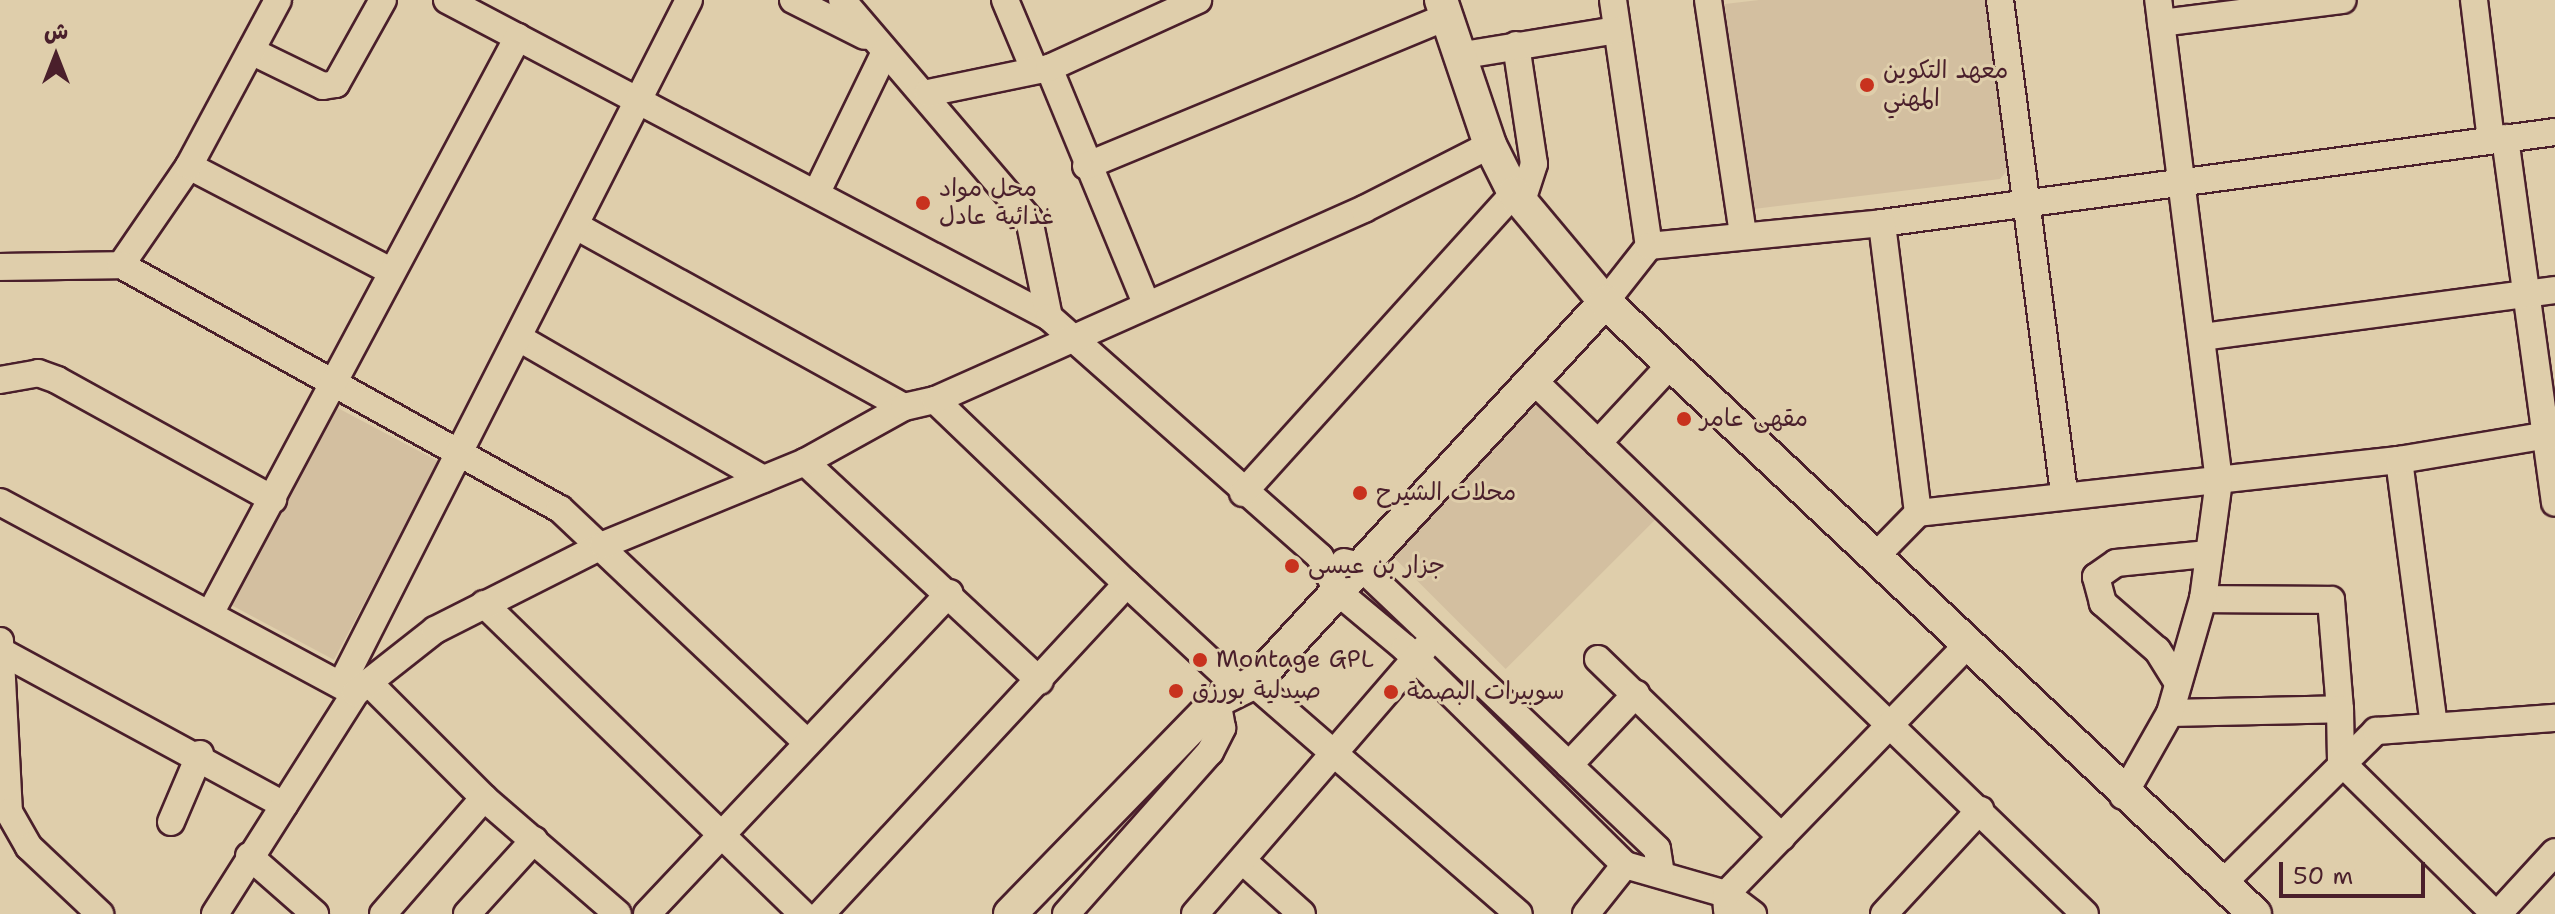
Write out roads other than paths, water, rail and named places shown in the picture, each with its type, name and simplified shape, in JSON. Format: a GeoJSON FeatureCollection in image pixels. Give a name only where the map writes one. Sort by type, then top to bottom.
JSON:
{"type":"FeatureCollection","features":[{"type":"Feature","properties":{"kind":"main road"},"geometry":{"type":"LineString","coordinates":[[1442,9],[1490,145],[1518,197],[1605,302],[1876,556],[2123,796],[2255,914]]}},
{"type":"Feature","properties":{"kind":"main road"},"geometry":{"type":"LineString","coordinates":[[1010,914],[1110,811],[1338,592],[1535,382],[1605,302]]}},
{"type":"Feature","properties":{"kind":"street"},"geometry":{"type":"LineString","coordinates":[[121,265],[189,166],[278,0]]}},
{"type":"Feature","properties":{"kind":"street"},"geometry":{"type":"LineString","coordinates":[[251,51],[323,86],[336,84],[383,0]]}},
{"type":"Feature","properties":{"kind":"street"},"geometry":{"type":"LineString","coordinates":[[447,0],[817,192],[1016,304],[1049,317],[1243,493],[1320,557],[1338,592],[1625,865],[1661,874],[1753,914]]}},
{"type":"Feature","properties":{"kind":"street"},"geometry":{"type":"LineString","coordinates":[[215,914],[356,686],[458,451],[578,227],[643,100],[689,0]]}},
{"type":"Feature","properties":{"kind":"street"},"geometry":{"type":"LineString","coordinates":[[793,0],[877,45]]}},
{"type":"Feature","properties":{"kind":"street"},"geometry":{"type":"LineString","coordinates":[[842,0],[877,45],[928,93],[1029,219],[1042,265],[1049,317]]}},
{"type":"Feature","properties":{"kind":"street"},"geometry":{"type":"LineString","coordinates":[[1005,0],[1042,69],[1145,301]]}},
{"type":"Feature","properties":{"kind":"street"},"geometry":{"type":"LineString","coordinates":[[928,93],[1042,69],[1198,0]]}},
{"type":"Feature","properties":{"kind":"street"},"geometry":{"type":"LineString","coordinates":[[1613,0],[1649,246]]}},
{"type":"Feature","properties":{"kind":"street"},"geometry":{"type":"LineString","coordinates":[[1708,0],[1743,234]]}},
{"type":"Feature","properties":{"kind":"street"},"geometry":{"type":"LineString","coordinates":[[2000,0],[2064,495]]}},
{"type":"Feature","properties":{"kind":"street"},"geometry":{"type":"LineString","coordinates":[[2123,796],[2170,713],[2203,599],[2206,554],[2219,481],[2203,337],[2159,12],[2343,0]]}},
{"type":"Feature","properties":{"kind":"street"},"geometry":{"type":"LineString","coordinates":[[2474,0],[2550,435],[2555,503]]}},
{"type":"Feature","properties":{"kind":"street"},"geometry":{"type":"LineString","coordinates":[[1086,166],[1442,9]]}},
{"type":"Feature","properties":{"kind":"street"},"geometry":{"type":"LineString","coordinates":[[1458,56],[1617,30]]}},
{"type":"Feature","properties":{"kind":"street"},"geometry":{"type":"LineString","coordinates":[[211,612],[518,37]]}},
{"type":"Feature","properties":{"kind":"street"},"geometry":{"type":"LineString","coordinates":[[817,192],[877,45]]}},
{"type":"Feature","properties":{"kind":"street"},"geometry":{"type":"LineString","coordinates":[[1243,493],[1518,197],[1534,164],[1516,45]]}},
{"type":"Feature","properties":{"kind":"street"},"geometry":{"type":"LineString","coordinates":[[1605,302],[1649,246],[2028,205],[2181,180],[2555,132]]}},
{"type":"Feature","properties":{"kind":"street"},"geometry":{"type":"LineString","coordinates":[[356,686],[391,659],[484,604],[603,545],[805,462],[904,407],[935,400],[1145,301],[1364,209],[1490,145]]}},
{"type":"Feature","properties":{"kind":"street"},"geometry":{"type":"LineString","coordinates":[[189,166],[391,271]]}},
{"type":"Feature","properties":{"kind":"street"},"geometry":{"type":"LineString","coordinates":[[1882,223],[1918,513]]}},
{"type":"Feature","properties":{"kind":"street"},"geometry":{"type":"LineString","coordinates":[[578,227],[904,407]]}},
{"type":"Feature","properties":{"kind":"street"},"geometry":{"type":"LineString","coordinates":[[0,267],[121,265],[560,509],[603,545],[804,740]]}},
{"type":"Feature","properties":{"kind":"street"},"geometry":{"type":"LineString","coordinates":[[1016,304],[1042,265]]}},
{"type":"Feature","properties":{"kind":"street"},"geometry":{"type":"LineString","coordinates":[[2203,337],[2555,290]]}},
{"type":"Feature","properties":{"kind":"street"},"geometry":{"type":"LineString","coordinates":[[519,338],[763,479]]}},
{"type":"Feature","properties":{"kind":"street"},"geometry":{"type":"LineString","coordinates":[[1598,443],[1672,363]]}},
{"type":"Feature","properties":{"kind":"street"},"geometry":{"type":"LineString","coordinates":[[0,380],[38,373],[57,380],[273,499]]}},
{"type":"Feature","properties":{"kind":"street"},"geometry":{"type":"LineString","coordinates":[[1535,382],[2085,914]]}},
{"type":"Feature","properties":{"kind":"street"},"geometry":{"type":"LineString","coordinates":[[935,400],[1236,690],[1336,754],[1519,914]]}},
{"type":"Feature","properties":{"kind":"street"},"geometry":{"type":"LineString","coordinates":[[1876,556],[1918,513],[2399,460],[2550,435]]}},
{"type":"Feature","properties":{"kind":"street"},"geometry":{"type":"LineString","coordinates":[[2399,460],[2434,725]]}},
{"type":"Feature","properties":{"kind":"street"},"geometry":{"type":"LineString","coordinates":[[805,462],[1040,681]]}},
{"type":"Feature","properties":{"kind":"street"},"geometry":{"type":"LineString","coordinates":[[0,502],[356,686],[618,914]]}},
{"type":"Feature","properties":{"kind":"street"},"geometry":{"type":"LineString","coordinates":[[2178,683],[2157,650],[2103,603],[2096,577],[2116,563],[2206,554]]}},
{"type":"Feature","properties":{"kind":"street"},"geometry":{"type":"LineString","coordinates":[[1320,557],[1360,566],[1657,849],[1661,874]]}},
{"type":"Feature","properties":{"kind":"street"},"geometry":{"type":"LineString","coordinates":[[821,914],[1127,584]]}},
{"type":"Feature","properties":{"kind":"street"},"geometry":{"type":"LineString","coordinates":[[647,914],[804,740],[949,593]]}},
{"type":"Feature","properties":{"kind":"street"},"geometry":{"type":"LineString","coordinates":[[2203,599],[2331,600],[2341,762],[2497,914],[2555,852]]}},
{"type":"Feature","properties":{"kind":"street"},"geometry":{"type":"LineString","coordinates":[[484,604],[719,837],[803,914]]}},
{"type":"Feature","properties":{"kind":"street"},"geometry":{"type":"LineString","coordinates":[[1195,914],[1415,663],[1432,635]]}},
{"type":"Feature","properties":{"kind":"street"},"geometry":{"type":"LineString","coordinates":[[1727,904],[1782,837],[1967,645]]}},
{"type":"Feature","properties":{"kind":"street"},"geometry":{"type":"LineString","coordinates":[[1,647],[200,754],[284,805]]}},
{"type":"Feature","properties":{"kind":"street"},"geometry":{"type":"LineString","coordinates":[[1,647],[9,812],[29,847],[100,914]]}},
{"type":"Feature","properties":{"kind":"street"},"geometry":{"type":"LineString","coordinates":[[1598,659],[1782,837]]}},
{"type":"Feature","properties":{"kind":"street"},"geometry":{"type":"LineString","coordinates":[[1066,914],[1139,836],[1210,752],[1236,690]]}},
{"type":"Feature","properties":{"kind":"street"},"geometry":{"type":"LineString","coordinates":[[1569,765],[1636,694]]}},
{"type":"Feature","properties":{"kind":"street"},"geometry":{"type":"LineString","coordinates":[[2170,713],[2340,709]]}},
{"type":"Feature","properties":{"kind":"street"},"geometry":{"type":"LineString","coordinates":[[2223,883],[2341,762],[2376,731],[2555,718]]}},
{"type":"Feature","properties":{"kind":"street"},"geometry":{"type":"LineString","coordinates":[[171,822],[200,754]]}},
{"type":"Feature","properties":{"kind":"street"},"geometry":{"type":"LineString","coordinates":[[383,914],[484,798]]}},
{"type":"Feature","properties":{"kind":"street"},"geometry":{"type":"LineString","coordinates":[[1884,914],[1980,810]]}},
{"type":"Feature","properties":{"kind":"street"},"geometry":{"type":"LineString","coordinates":[[1110,811],[1139,836]]}},
{"type":"Feature","properties":{"kind":"street"},"geometry":{"type":"LineString","coordinates":[[467,914],[534,840]]}},
{"type":"Feature","properties":{"kind":"street"},"geometry":{"type":"LineString","coordinates":[[249,856],[315,914]]}},
{"type":"Feature","properties":{"kind":"street"},"geometry":{"type":"LineString","coordinates":[[1243,861],[1302,914]]}},
{"type":"Feature","properties":{"kind":"street"},"geometry":{"type":"LineString","coordinates":[[1586,914],[1625,865]]}},
{"type":"Feature","properties":{"kind":"place","name":"معهد التكوين المهني"},"geometry":{"type":"Point","coordinates":[1867,85]}},
{"type":"Feature","properties":{"kind":"place","name":"محل مواد غذائية عادل"},"geometry":{"type":"Point","coordinates":[923,203]}},
{"type":"Feature","properties":{"kind":"place","name":"مقهى عامر"},"geometry":{"type":"Point","coordinates":[1684,419]}},
{"type":"Feature","properties":{"kind":"place","name":"محلات الشيرح"},"geometry":{"type":"Point","coordinates":[1360,493]}},
{"type":"Feature","properties":{"kind":"place","name":"جزار بن عيسى"},"geometry":{"type":"Point","coordinates":[1292,566]}},
{"type":"Feature","properties":{"kind":"place","name":"Montage GPL"},"geometry":{"type":"Point","coordinates":[1200,660]}},
{"type":"Feature","properties":{"kind":"place","name":"صيدلية بورزق"},"geometry":{"type":"Point","coordinates":[1176,691]}},
{"type":"Feature","properties":{"kind":"place","name":"سوبيرات البصمة"},"geometry":{"type":"Point","coordinates":[1391,692]}}]}
